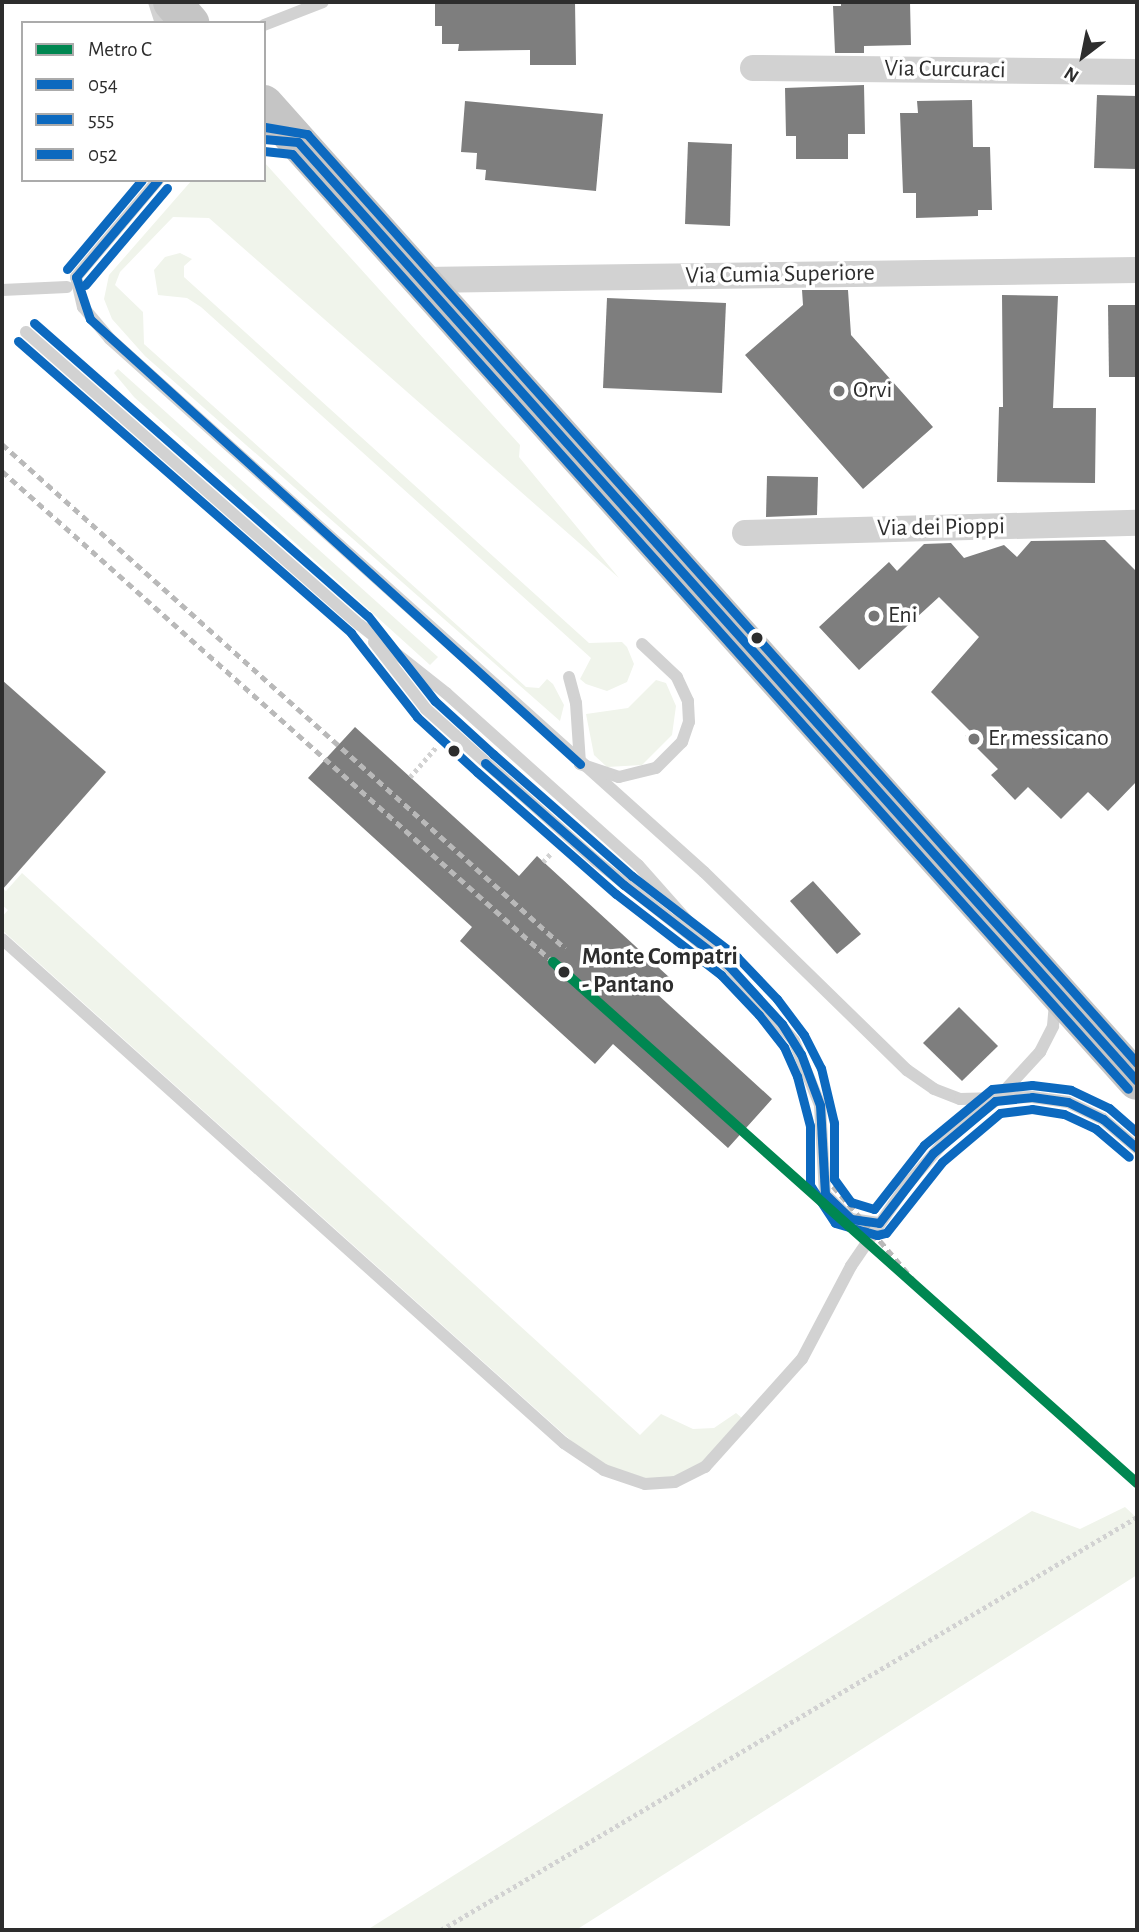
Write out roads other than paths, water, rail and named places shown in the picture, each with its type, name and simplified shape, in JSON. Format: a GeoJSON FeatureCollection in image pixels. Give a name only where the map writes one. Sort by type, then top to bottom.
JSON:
{"type":"FeatureCollection","features":[{"type":"Feature","properties":{"kind":"main road"},"geometry":{"type":"LineString","coordinates":[[172,2],[188,21]]}},
{"type":"Feature","properties":{"kind":"main road"},"geometry":{"type":"LineString","coordinates":[[266,108],[281,140],[423,280],[1137,1082]]}},
{"type":"Feature","properties":{"kind":"street","name":"Via Curcuraci"},"geometry":{"type":"LineString","coordinates":[[753,68],[1137,72]]}},
{"type":"Feature","properties":{"kind":"street","name":"Via Cumia Superiore"},"geometry":{"type":"LineString","coordinates":[[423,280],[1137,270]]}},
{"type":"Feature","properties":{"kind":"street","name":"Via dei Pioppi"},"geometry":{"type":"LineString","coordinates":[[746,533],[1137,523]]}},
{"type":"Feature","properties":{"kind":"lane"},"geometry":{"type":"LineString","coordinates":[[154,2],[160,21]]}},
{"type":"Feature","properties":{"kind":"lane"},"geometry":{"type":"LineString","coordinates":[[266,24],[323,2]]}},
{"type":"Feature","properties":{"kind":"lane"},"geometry":{"type":"LineString","coordinates":[[156,182],[76,277],[90,319],[580,764],[704,872],[907,1070],[946,1095],[995,1101],[1032,1097],[1069,1102],[1102,1119],[1137,1148]]}},
{"type":"Feature","properties":{"kind":"lane"},"geometry":{"type":"LineString","coordinates":[[2,290],[67,287]]}},
{"type":"Feature","properties":{"kind":"lane"},"geometry":{"type":"LineString","coordinates":[[26,332],[360,625],[446,693],[638,865],[782,1024],[809,1072],[822,1124],[825,1194],[851,1219],[879,1223]]}},
{"type":"Feature","properties":{"kind":"lane"},"geometry":{"type":"LineString","coordinates":[[360,625],[426,709],[624,885],[729,966]]}},
{"type":"Feature","properties":{"kind":"lane"},"geometry":{"type":"LineString","coordinates":[[580,764],[606,775],[637,775],[670,758],[682,743],[689,722],[688,701],[677,677],[642,644]]}},
{"type":"Feature","properties":{"kind":"lane"},"geometry":{"type":"LineString","coordinates":[[569,677],[576,703],[580,764]]}},
{"type":"Feature","properties":{"kind":"lane"},"geometry":{"type":"LineString","coordinates":[[2,939],[564,1443],[588,1462],[631,1481],[675,1482],[692,1476],[718,1455],[817,1337],[851,1266],[879,1223],[933,1153],[995,1101],[1046,1042],[1055,1008],[1052,987]]}},
{"type":"Feature","properties":{"kind":"railway"},"geometry":{"type":"LineString","coordinates":[[2,444],[565,948]]}},
{"type":"Feature","properties":{"kind":"railway"},"geometry":{"type":"LineString","coordinates":[[2,471],[553,962]]}},
{"type":"Feature","properties":{"kind":"railway"},"geometry":{"type":"LineString","coordinates":[[833,1186],[930,1299]]}},
{"type":"Feature","properties":{"kind":"metro line","name":"C"},"geometry":{"type":"LineString","coordinates":[[553,962],[1137,1483]]}},
{"type":"Feature","properties":{"kind":"place","name":"Orvi"},"geometry":{"type":"Point","coordinates":[839,391]}},
{"type":"Feature","properties":{"kind":"place","name":"Eni"},"geometry":{"type":"Point","coordinates":[874,616]}},
{"type":"Feature","properties":{"kind":"place","name":"Er messicano"},"geometry":{"type":"Point","coordinates":[974,739]}},
{"type":"Feature","properties":{"kind":"place","name":"Monte Compatri - Pantano"},"geometry":{"type":"Point","coordinates":[564,972]}}]}
